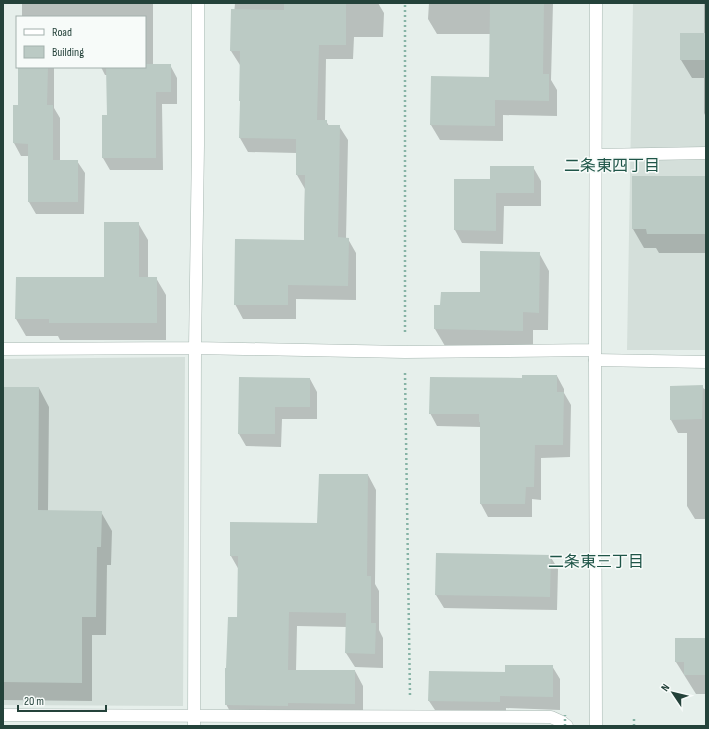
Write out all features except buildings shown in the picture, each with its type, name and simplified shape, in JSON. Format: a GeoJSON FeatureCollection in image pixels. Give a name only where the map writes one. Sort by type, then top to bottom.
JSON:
{"type":"FeatureCollection","features":[{"type":"Feature","properties":{"kind":"street"},"geometry":{"type":"LineString","coordinates":[[194,720],[198,3]]}},
{"type":"Feature","properties":{"kind":"street"},"geometry":{"type":"LineString","coordinates":[[596,3],[596,726]]}},
{"type":"Feature","properties":{"kind":"street"},"geometry":{"type":"LineString","coordinates":[[596,155],[706,153]]}},
{"type":"Feature","properties":{"kind":"street"},"geometry":{"type":"LineString","coordinates":[[3,349],[195,348],[595,355],[706,362]]}},
{"type":"Feature","properties":{"kind":"street"},"geometry":{"type":"LineString","coordinates":[[3,715],[194,720],[551,717],[562,722],[566,722]]}},
{"type":"Feature","properties":{"kind":"path"},"geometry":{"type":"LineString","coordinates":[[634,717],[634,726]]}},
{"type":"Feature","properties":{"kind":"shaded area"},"geometry":{"type":"Polygon","coordinates":[[[633,3],[706,3],[706,350],[627,350],[633,3]]]}},
{"type":"Feature","properties":{"kind":"shaded area"},"geometry":{"type":"Polygon","coordinates":[[[185,357],[183,706],[3,705],[3,359],[185,357]]]}},
{"type":"Feature","properties":{"kind":"district","name":"二条東四丁目"},"geometry":{"type":"Point","coordinates":[612,166]}},
{"type":"Feature","properties":{"kind":"district","name":"二条東三丁目"},"geometry":{"type":"Point","coordinates":[596,562]}}]}
